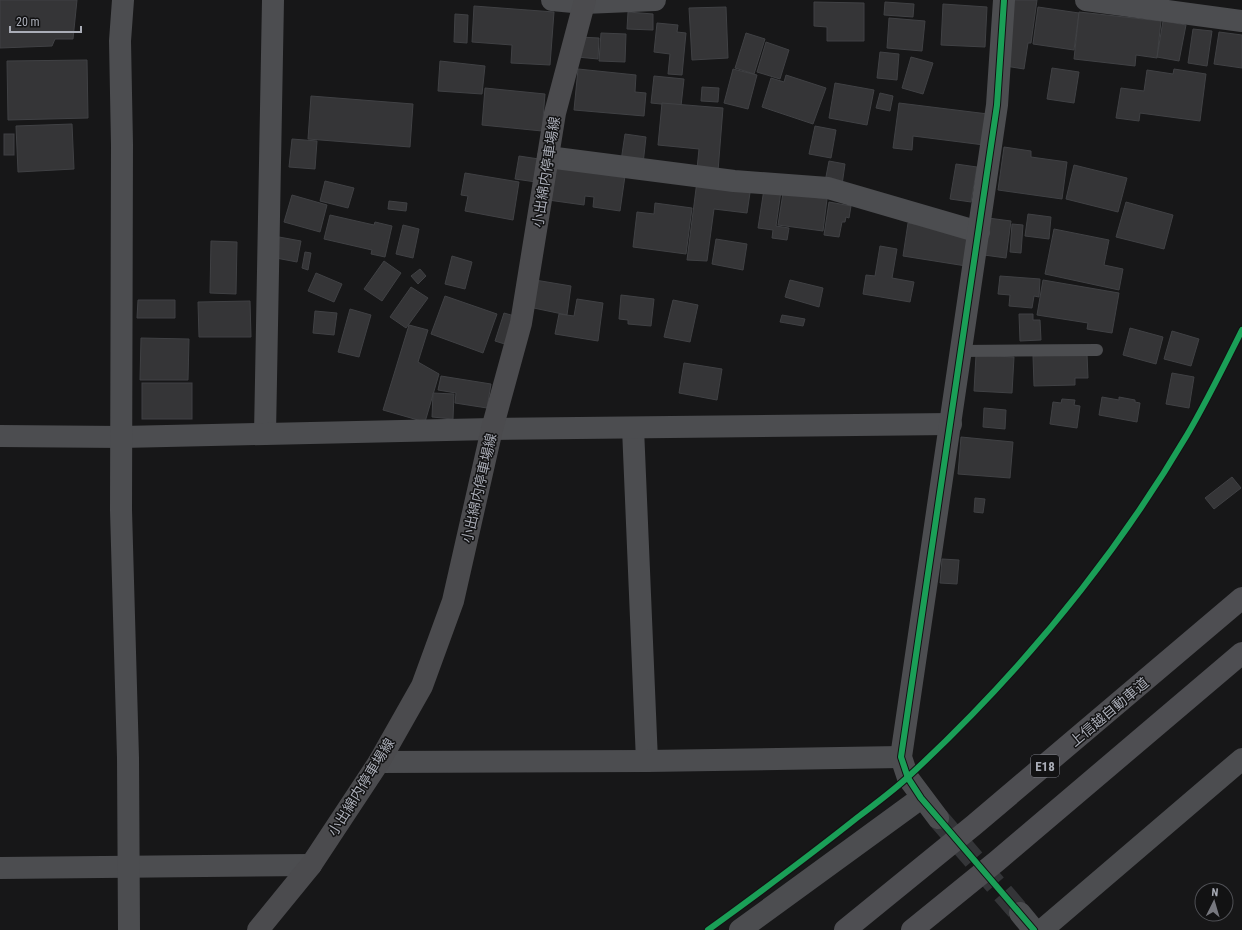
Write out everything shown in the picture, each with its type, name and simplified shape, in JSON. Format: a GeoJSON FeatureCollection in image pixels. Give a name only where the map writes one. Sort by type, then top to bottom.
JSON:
{"type":"FeatureCollection","features":[{"type":"Feature","properties":{"kind":"highway","name":"上信越自動車道"},"geometry":{"type":"LineString","coordinates":[[845,930],[974,825],[1242,598]]}},
{"type":"Feature","properties":{"kind":"highway"},"geometry":{"type":"LineString","coordinates":[[912,930],[1242,653]]}},
{"type":"Feature","properties":{"kind":"main road","name":"小出綿内停車場線"},"geometry":{"type":"LineString","coordinates":[[258,930],[311,865],[379,762],[422,686],[453,601],[492,430],[521,323],[555,113],[584,2]]}},
{"type":"Feature","properties":{"kind":"street"},"geometry":{"type":"LineString","coordinates":[[123,0],[120,41],[122,145],[121,510],[130,865],[129,930]]}},
{"type":"Feature","properties":{"kind":"street"},"geometry":{"type":"LineString","coordinates":[[265,434],[274,0]]}},
{"type":"Feature","properties":{"kind":"street"},"geometry":{"type":"LineString","coordinates":[[552,0],[584,2],[655,0]]}},
{"type":"Feature","properties":{"kind":"street"},"geometry":{"type":"LineString","coordinates":[[938,818],[921,798],[908,778],[901,757],[998,105],[1004,0]]}},
{"type":"Feature","properties":{"kind":"street"},"geometry":{"type":"LineString","coordinates":[[1086,0],[1242,21]]}},
{"type":"Feature","properties":{"kind":"street"},"geometry":{"type":"LineString","coordinates":[[548,158],[734,181],[828,188],[979,232]]}},
{"type":"Feature","properties":{"kind":"street"},"geometry":{"type":"LineString","coordinates":[[0,436],[122,437],[951,424]]}},
{"type":"Feature","properties":{"kind":"street"},"geometry":{"type":"LineString","coordinates":[[633,428],[647,761]]}},
{"type":"Feature","properties":{"kind":"street"},"geometry":{"type":"LineString","coordinates":[[379,762],[647,761],[901,757]]}},
{"type":"Feature","properties":{"kind":"street"},"geometry":{"type":"LineString","coordinates":[[1042,930],[1242,759]]}},
{"type":"Feature","properties":{"kind":"street"},"geometry":{"type":"LineString","coordinates":[[1218,780],[1242,780]]}},
{"type":"Feature","properties":{"kind":"street"},"geometry":{"type":"LineString","coordinates":[[740,930],[921,798]]}},
{"type":"Feature","properties":{"kind":"street"},"geometry":{"type":"LineString","coordinates":[[0,868],[130,865],[311,865]]}},
{"type":"Feature","properties":{"kind":"street"},"geometry":{"type":"LineString","coordinates":[[1020,913],[1034,930]]}},
{"type":"Feature","properties":{"kind":"lane"},"geometry":{"type":"LineString","coordinates":[[961,351],[1097,350]]}},
{"type":"Feature","properties":{"kind":"building"},"geometry":{"type":"Polygon","coordinates":[[[0,0],[77,0],[73,39],[55,39],[52,46],[0,48],[0,0]]]}},
{"type":"Feature","properties":{"kind":"building"},"geometry":{"type":"Polygon","coordinates":[[[1014,0],[1037,0],[1031,43],[1028,43],[1024,69],[1005,66],[1014,0]]]}},
{"type":"Feature","properties":{"kind":"building"},"geometry":{"type":"Polygon","coordinates":[[[814,2],[864,3],[864,41],[827,41],[827,27],[814,26],[814,2]]]}},
{"type":"Feature","properties":{"kind":"building"},"geometry":{"type":"Polygon","coordinates":[[[885,2],[914,4],[913,17],[884,15],[885,2]]]}},
{"type":"Feature","properties":{"kind":"building"},"geometry":{"type":"Polygon","coordinates":[[[943,4],[987,7],[985,47],[941,45],[943,4]]]}},
{"type":"Feature","properties":{"kind":"building"},"geometry":{"type":"Polygon","coordinates":[[[474,6],[554,12],[550,65],[511,63],[512,45],[472,42],[474,6]]]}},
{"type":"Feature","properties":{"kind":"building"},"geometry":{"type":"Polygon","coordinates":[[[726,7],[728,58],[692,60],[689,8],[726,7]]]}},
{"type":"Feature","properties":{"kind":"building"},"geometry":{"type":"Polygon","coordinates":[[[1038,7],[1079,13],[1074,50],[1033,44],[1038,7]]]}},
{"type":"Feature","properties":{"kind":"building"},"geometry":{"type":"Polygon","coordinates":[[[628,12],[653,14],[653,30],[627,29],[628,12]]]}},
{"type":"Feature","properties":{"kind":"building"},"geometry":{"type":"Polygon","coordinates":[[[1079,12],[1161,21],[1157,58],[1136,55],[1135,66],[1074,59],[1079,12]]]}},
{"type":"Feature","properties":{"kind":"building"},"geometry":{"type":"Polygon","coordinates":[[[455,14],[468,15],[467,43],[454,42],[455,14]]]}},
{"type":"Feature","properties":{"kind":"building"},"geometry":{"type":"Polygon","coordinates":[[[889,18],[925,21],[922,51],[887,48],[889,18]]]}},
{"type":"Feature","properties":{"kind":"building"},"geometry":{"type":"Polygon","coordinates":[[[1163,21],[1186,25],[1179,61],[1157,57],[1163,21]]]}},
{"type":"Feature","properties":{"kind":"building"},"geometry":{"type":"Polygon","coordinates":[[[657,23],[678,25],[677,32],[686,33],[682,75],[668,74],[670,54],[654,52],[657,23]]]}},
{"type":"Feature","properties":{"kind":"building"},"geometry":{"type":"Polygon","coordinates":[[[1193,29],[1212,31],[1207,66],[1188,63],[1193,29]]]}},
{"type":"Feature","properties":{"kind":"building"},"geometry":{"type":"Polygon","coordinates":[[[1219,32],[1242,35],[1242,68],[1214,64],[1219,32]]]}},
{"type":"Feature","properties":{"kind":"building"},"geometry":{"type":"Polygon","coordinates":[[[601,33],[626,34],[625,62],[599,61],[601,33]]]}},
{"type":"Feature","properties":{"kind":"building"},"geometry":{"type":"Polygon","coordinates":[[[746,33],[765,39],[754,74],[735,68],[746,33]]]}},
{"type":"Feature","properties":{"kind":"building"},"geometry":{"type":"Polygon","coordinates":[[[579,37],[599,38],[598,59],[577,57],[579,37]]]}},
{"type":"Feature","properties":{"kind":"building"},"geometry":{"type":"Polygon","coordinates":[[[766,42],[789,50],[780,79],[757,72],[766,42]]]}},
{"type":"Feature","properties":{"kind":"building"},"geometry":{"type":"Polygon","coordinates":[[[880,52],[899,54],[897,80],[877,78],[880,52]]]}},
{"type":"Feature","properties":{"kind":"building"},"geometry":{"type":"Polygon","coordinates":[[[911,57],[933,63],[923,94],[902,88],[911,57]]]}},
{"type":"Feature","properties":{"kind":"building"},"geometry":{"type":"Polygon","coordinates":[[[87,60],[88,118],[8,120],[7,61],[87,60]]]}},
{"type":"Feature","properties":{"kind":"building"},"geometry":{"type":"Polygon","coordinates":[[[440,61],[485,66],[482,94],[438,91],[440,61]]]}},
{"type":"Feature","properties":{"kind":"building"},"geometry":{"type":"Polygon","coordinates":[[[1052,68],[1079,72],[1074,103],[1047,99],[1052,68]]]}},
{"type":"Feature","properties":{"kind":"building"},"geometry":{"type":"Polygon","coordinates":[[[578,69],[636,75],[635,92],[646,93],[644,116],[574,110],[578,69]]]}},
{"type":"Feature","properties":{"kind":"building"},"geometry":{"type":"Polygon","coordinates":[[[733,69],[757,75],[748,109],[724,103],[733,69]]]}},
{"type":"Feature","properties":{"kind":"building"},"geometry":{"type":"Polygon","coordinates":[[[1174,69],[1206,74],[1200,121],[1140,113],[1139,121],[1116,118],[1121,88],[1144,91],[1147,70],[1173,74],[1174,69]]]}},
{"type":"Feature","properties":{"kind":"building"},"geometry":{"type":"Polygon","coordinates":[[[786,75],[826,88],[813,124],[762,107],[771,78],[784,82],[786,75]]]}},
{"type":"Feature","properties":{"kind":"building"},"geometry":{"type":"Polygon","coordinates":[[[654,76],[684,79],[681,106],[651,103],[654,76]]]}},
{"type":"Feature","properties":{"kind":"building"},"geometry":{"type":"Polygon","coordinates":[[[835,83],[874,90],[867,125],[829,118],[835,83]]]}},
{"type":"Feature","properties":{"kind":"building"},"geometry":{"type":"Polygon","coordinates":[[[702,87],[719,88],[718,102],[701,101],[702,87]]]}},
{"type":"Feature","properties":{"kind":"building"},"geometry":{"type":"Polygon","coordinates":[[[485,88],[545,94],[542,131],[482,125],[485,88]]]}},
{"type":"Feature","properties":{"kind":"building"},"geometry":{"type":"Polygon","coordinates":[[[880,93],[893,96],[890,111],[876,108],[880,93]]]}},
{"type":"Feature","properties":{"kind":"building"},"geometry":{"type":"Polygon","coordinates":[[[311,96],[413,104],[410,147],[308,139],[311,96]]]}},
{"type":"Feature","properties":{"kind":"building"},"geometry":{"type":"Polygon","coordinates":[[[662,103],[723,108],[718,171],[697,169],[699,149],[658,145],[662,103]]]}},
{"type":"Feature","properties":{"kind":"building"},"geometry":{"type":"Polygon","coordinates":[[[899,103],[988,114],[984,145],[913,136],[912,150],[893,148],[899,103]]]}},
{"type":"Feature","properties":{"kind":"building"},"geometry":{"type":"Polygon","coordinates":[[[72,124],[74,169],[18,172],[16,126],[72,124]]]}},
{"type":"Feature","properties":{"kind":"building"},"geometry":{"type":"Polygon","coordinates":[[[815,126],[836,130],[831,158],[809,154],[815,126]]]}},
{"type":"Feature","properties":{"kind":"building"},"geometry":{"type":"Polygon","coordinates":[[[4,134],[14,134],[14,155],[4,155],[4,134]]]}},
{"type":"Feature","properties":{"kind":"building"},"geometry":{"type":"Polygon","coordinates":[[[625,134],[646,137],[643,164],[621,161],[625,134]]]}},
{"type":"Feature","properties":{"kind":"building"},"geometry":{"type":"Polygon","coordinates":[[[292,139],[317,141],[315,169],[289,167],[292,139]]]}},
{"type":"Feature","properties":{"kind":"building"},"geometry":{"type":"Polygon","coordinates":[[[1004,147],[1031,151],[1031,157],[1067,162],[1062,199],[998,190],[1004,147]]]}},
{"type":"Feature","properties":{"kind":"building"},"geometry":{"type":"Polygon","coordinates":[[[519,156],[539,159],[536,182],[515,179],[519,156]]]}},
{"type":"Feature","properties":{"kind":"building"},"geometry":{"type":"Polygon","coordinates":[[[829,161],[845,164],[842,185],[825,182],[829,161]]]}},
{"type":"Feature","properties":{"kind":"building"},"geometry":{"type":"Polygon","coordinates":[[[956,164],[977,167],[971,202],[950,199],[956,164]]]}},
{"type":"Feature","properties":{"kind":"building"},"geometry":{"type":"Polygon","coordinates":[[[553,165],[625,176],[620,211],[593,207],[594,197],[585,196],[584,205],[548,200],[553,165]]]}},
{"type":"Feature","properties":{"kind":"building"},"geometry":{"type":"Polygon","coordinates":[[[1074,165],[1127,178],[1118,212],[1066,199],[1074,165]]]}},
{"type":"Feature","properties":{"kind":"building"},"geometry":{"type":"Polygon","coordinates":[[[465,173],[519,182],[513,220],[465,211],[468,196],[461,195],[465,173]]]}},
{"type":"Feature","properties":{"kind":"building"},"geometry":{"type":"Polygon","coordinates":[[[325,181],[354,188],[348,208],[320,201],[325,181]]]}},
{"type":"Feature","properties":{"kind":"building"},"geometry":{"type":"Polygon","coordinates":[[[697,181],[751,186],[747,213],[714,209],[707,261],[687,260],[697,181]]]}},
{"type":"Feature","properties":{"kind":"building"},"geometry":{"type":"Polygon","coordinates":[[[764,189],[781,191],[776,226],[789,228],[787,240],[772,238],[773,230],[758,228],[764,189]]]}},
{"type":"Feature","properties":{"kind":"building"},"geometry":{"type":"Polygon","coordinates":[[[783,193],[827,199],[823,231],[778,225],[783,193]]]}},
{"type":"Feature","properties":{"kind":"building"},"geometry":{"type":"Polygon","coordinates":[[[292,195],[327,205],[320,232],[284,222],[292,195]]]}},
{"type":"Feature","properties":{"kind":"building"},"geometry":{"type":"Polygon","coordinates":[[[389,201],[407,203],[406,211],[388,209],[389,201]]]}},
{"type":"Feature","properties":{"kind":"building"},"geometry":{"type":"Polygon","coordinates":[[[829,202],[851,206],[849,218],[846,217],[845,222],[842,222],[839,237],[824,235],[829,202]]]}},
{"type":"Feature","properties":{"kind":"building"},"geometry":{"type":"Polygon","coordinates":[[[1126,202],[1173,215],[1164,249],[1116,237],[1126,202]]]}},
{"type":"Feature","properties":{"kind":"building"},"geometry":{"type":"Polygon","coordinates":[[[655,203],[692,208],[686,254],[633,247],[637,212],[654,214],[655,203]]]}},
{"type":"Feature","properties":{"kind":"building"},"geometry":{"type":"Polygon","coordinates":[[[1028,214],[1051,217],[1049,239],[1025,236],[1028,214]]]}},
{"type":"Feature","properties":{"kind":"building"},"geometry":{"type":"Polygon","coordinates":[[[330,215],[374,225],[375,222],[392,226],[385,257],[371,254],[372,250],[324,239],[330,215]]]}},
{"type":"Feature","properties":{"kind":"building"},"geometry":{"type":"Polygon","coordinates":[[[988,218],[1011,221],[1006,258],[984,255],[988,218]]]}},
{"type":"Feature","properties":{"kind":"building"},"geometry":{"type":"Polygon","coordinates":[[[908,223],[971,233],[966,266],[903,256],[908,223]]]}},
{"type":"Feature","properties":{"kind":"building"},"geometry":{"type":"Polygon","coordinates":[[[1012,224],[1023,225],[1021,253],[1010,252],[1012,224]]]}},
{"type":"Feature","properties":{"kind":"building"},"geometry":{"type":"Polygon","coordinates":[[[403,225],[419,229],[413,258],[396,254],[403,225]]]}},
{"type":"Feature","properties":{"kind":"building"},"geometry":{"type":"Polygon","coordinates":[[[1054,229],[1109,240],[1104,265],[1123,269],[1119,290],[1045,274],[1054,229]]]}},
{"type":"Feature","properties":{"kind":"building"},"geometry":{"type":"Polygon","coordinates":[[[279,237],[301,241],[297,262],[276,258],[279,237]]]}},
{"type":"Feature","properties":{"kind":"building"},"geometry":{"type":"Polygon","coordinates":[[[716,239],[747,244],[743,270],[712,264],[716,239]]]}},
{"type":"Feature","properties":{"kind":"building"},"geometry":{"type":"Polygon","coordinates":[[[211,241],[237,242],[236,294],[210,293],[211,241]]]}},
{"type":"Feature","properties":{"kind":"building"},"geometry":{"type":"Polygon","coordinates":[[[880,246],[897,249],[892,278],[914,282],[910,302],[863,294],[866,275],[875,276],[880,246]]]}},
{"type":"Feature","properties":{"kind":"building"},"geometry":{"type":"Polygon","coordinates":[[[305,252],[311,253],[308,270],[302,268],[305,252]]]}},
{"type":"Feature","properties":{"kind":"building"},"geometry":{"type":"Polygon","coordinates":[[[452,256],[472,262],[465,289],[445,284],[452,256]]]}},
{"type":"Feature","properties":{"kind":"building"},"geometry":{"type":"Polygon","coordinates":[[[384,261],[401,273],[382,301],[364,289],[384,261]]]}},
{"type":"Feature","properties":{"kind":"building"},"geometry":{"type":"Polygon","coordinates":[[[420,269],[426,276],[418,284],[411,276],[420,269]]]}},
{"type":"Feature","properties":{"kind":"building"},"geometry":{"type":"Polygon","coordinates":[[[316,273],[342,284],[334,302],[308,291],[316,273]]]}},
{"type":"Feature","properties":{"kind":"building"},"geometry":{"type":"Polygon","coordinates":[[[1000,276],[1040,279],[1039,297],[1034,296],[1032,308],[1009,306],[1010,295],[998,294],[1000,276]]]}},
{"type":"Feature","properties":{"kind":"building"},"geometry":{"type":"Polygon","coordinates":[[[535,280],[571,286],[567,315],[529,307],[535,280]]]}},
{"type":"Feature","properties":{"kind":"building"},"geometry":{"type":"Polygon","coordinates":[[[790,280],[823,288],[819,307],[785,297],[790,280]]]}},
{"type":"Feature","properties":{"kind":"building"},"geometry":{"type":"Polygon","coordinates":[[[1043,280],[1119,293],[1112,333],[1087,329],[1088,323],[1037,315],[1043,280]]]}},
{"type":"Feature","properties":{"kind":"building"},"geometry":{"type":"Polygon","coordinates":[[[411,287],[428,298],[406,328],[390,317],[411,287]]]}},
{"type":"Feature","properties":{"kind":"building"},"geometry":{"type":"Polygon","coordinates":[[[621,295],[654,299],[651,326],[628,324],[628,320],[619,319],[621,295]]]}},
{"type":"Feature","properties":{"kind":"building"},"geometry":{"type":"Polygon","coordinates":[[[445,296],[497,314],[483,353],[431,334],[445,296]]]}},
{"type":"Feature","properties":{"kind":"building"},"geometry":{"type":"Polygon","coordinates":[[[577,299],[603,303],[598,341],[555,334],[559,314],[574,316],[577,299]]]}},
{"type":"Feature","properties":{"kind":"building"},"geometry":{"type":"Polygon","coordinates":[[[138,300],[175,300],[175,318],[137,318],[138,300]]]}},
{"type":"Feature","properties":{"kind":"building"},"geometry":{"type":"Polygon","coordinates":[[[673,300],[698,305],[690,342],[664,337],[673,300]]]}},
{"type":"Feature","properties":{"kind":"building"},"geometry":{"type":"Polygon","coordinates":[[[250,301],[251,337],[199,337],[198,302],[250,301]]]}},
{"type":"Feature","properties":{"kind":"building"},"geometry":{"type":"Polygon","coordinates":[[[350,309],[371,315],[359,357],[338,352],[350,309]]]}},
{"type":"Feature","properties":{"kind":"building"},"geometry":{"type":"Polygon","coordinates":[[[315,311],[337,313],[334,335],[313,333],[315,311]]]}},
{"type":"Feature","properties":{"kind":"building"},"geometry":{"type":"Polygon","coordinates":[[[504,313],[518,317],[508,345],[495,341],[504,313]]]}},
{"type":"Feature","properties":{"kind":"building"},"geometry":{"type":"Polygon","coordinates":[[[1019,314],[1033,314],[1033,320],[1040,320],[1041,340],[1020,341],[1019,314]]]}},
{"type":"Feature","properties":{"kind":"building"},"geometry":{"type":"Polygon","coordinates":[[[782,315],[805,319],[803,326],[780,322],[782,315]]]}},
{"type":"Feature","properties":{"kind":"building"},"geometry":{"type":"Polygon","coordinates":[[[409,325],[428,330],[418,362],[439,374],[425,422],[383,410],[409,325]]]}},
{"type":"Feature","properties":{"kind":"building"},"geometry":{"type":"Polygon","coordinates":[[[1130,328],[1163,337],[1156,364],[1123,355],[1130,328]]]}},
{"type":"Feature","properties":{"kind":"building"},"geometry":{"type":"Polygon","coordinates":[[[1172,331],[1199,339],[1191,366],[1164,359],[1172,331]]]}},
{"type":"Feature","properties":{"kind":"building"},"geometry":{"type":"Polygon","coordinates":[[[141,338],[189,339],[188,380],[140,380],[141,338]]]}},
{"type":"Feature","properties":{"kind":"building"},"geometry":{"type":"Polygon","coordinates":[[[1087,354],[1088,378],[1075,378],[1075,385],[1034,386],[1033,356],[1087,354]]]}},
{"type":"Feature","properties":{"kind":"building"},"geometry":{"type":"Polygon","coordinates":[[[976,355],[1014,357],[1012,393],[974,391],[976,355]]]}},
{"type":"Feature","properties":{"kind":"building"},"geometry":{"type":"Polygon","coordinates":[[[684,363],[722,369],[717,400],[679,393],[684,363]]]}},
{"type":"Feature","properties":{"kind":"building"},"geometry":{"type":"Polygon","coordinates":[[[1172,373],[1194,377],[1189,408],[1166,404],[1172,373]]]}},
{"type":"Feature","properties":{"kind":"building"},"geometry":{"type":"Polygon","coordinates":[[[441,376],[491,384],[487,408],[455,403],[456,393],[438,390],[441,376]]]}},
{"type":"Feature","properties":{"kind":"building"},"geometry":{"type":"Polygon","coordinates":[[[142,383],[192,383],[192,419],[142,419],[142,383]]]}},
{"type":"Feature","properties":{"kind":"building"},"geometry":{"type":"Polygon","coordinates":[[[433,393],[454,394],[453,419],[432,417],[433,393]]]}},
{"type":"Feature","properties":{"kind":"building"},"geometry":{"type":"Polygon","coordinates":[[[1102,397],[1119,400],[1119,397],[1135,400],[1135,402],[1140,403],[1137,422],[1099,415],[1102,397]]]}},
{"type":"Feature","properties":{"kind":"building"},"geometry":{"type":"Polygon","coordinates":[[[1062,399],[1075,400],[1074,405],[1080,406],[1077,428],[1050,424],[1053,402],[1061,403],[1062,399]]]}},
{"type":"Feature","properties":{"kind":"building"},"geometry":{"type":"Polygon","coordinates":[[[984,408],[1006,410],[1005,429],[983,427],[984,408]]]}},
{"type":"Feature","properties":{"kind":"building"},"geometry":{"type":"Polygon","coordinates":[[[961,437],[1013,442],[1010,478],[958,474],[961,437]]]}},
{"type":"Feature","properties":{"kind":"building"},"geometry":{"type":"Polygon","coordinates":[[[1232,477],[1241,488],[1214,509],[1205,498],[1232,477]]]}},
{"type":"Feature","properties":{"kind":"building"},"geometry":{"type":"Polygon","coordinates":[[[975,498],[985,499],[983,513],[974,512],[975,498]]]}},
{"type":"Feature","properties":{"kind":"building"},"geometry":{"type":"Polygon","coordinates":[[[942,559],[959,560],[957,584],[940,583],[942,559]]]}},
{"type":"Feature","properties":{"kind":"tunnel"},"geometry":{"type":"LineString","coordinates":[[938,818],[1020,913]]}},
{"type":"Feature","properties":{"kind":"cycle path"},"geometry":{"type":"LineString","coordinates":[[1004,0],[997,105],[901,757],[908,778],[921,798],[1034,930]]}},
{"type":"Feature","properties":{"kind":"cycle path"},"geometry":{"type":"LineString","coordinates":[[708,930],[897,787],[949,738],[1025,658],[1095,572],[1158,482],[1202,409],[1242,330]]}}]}
